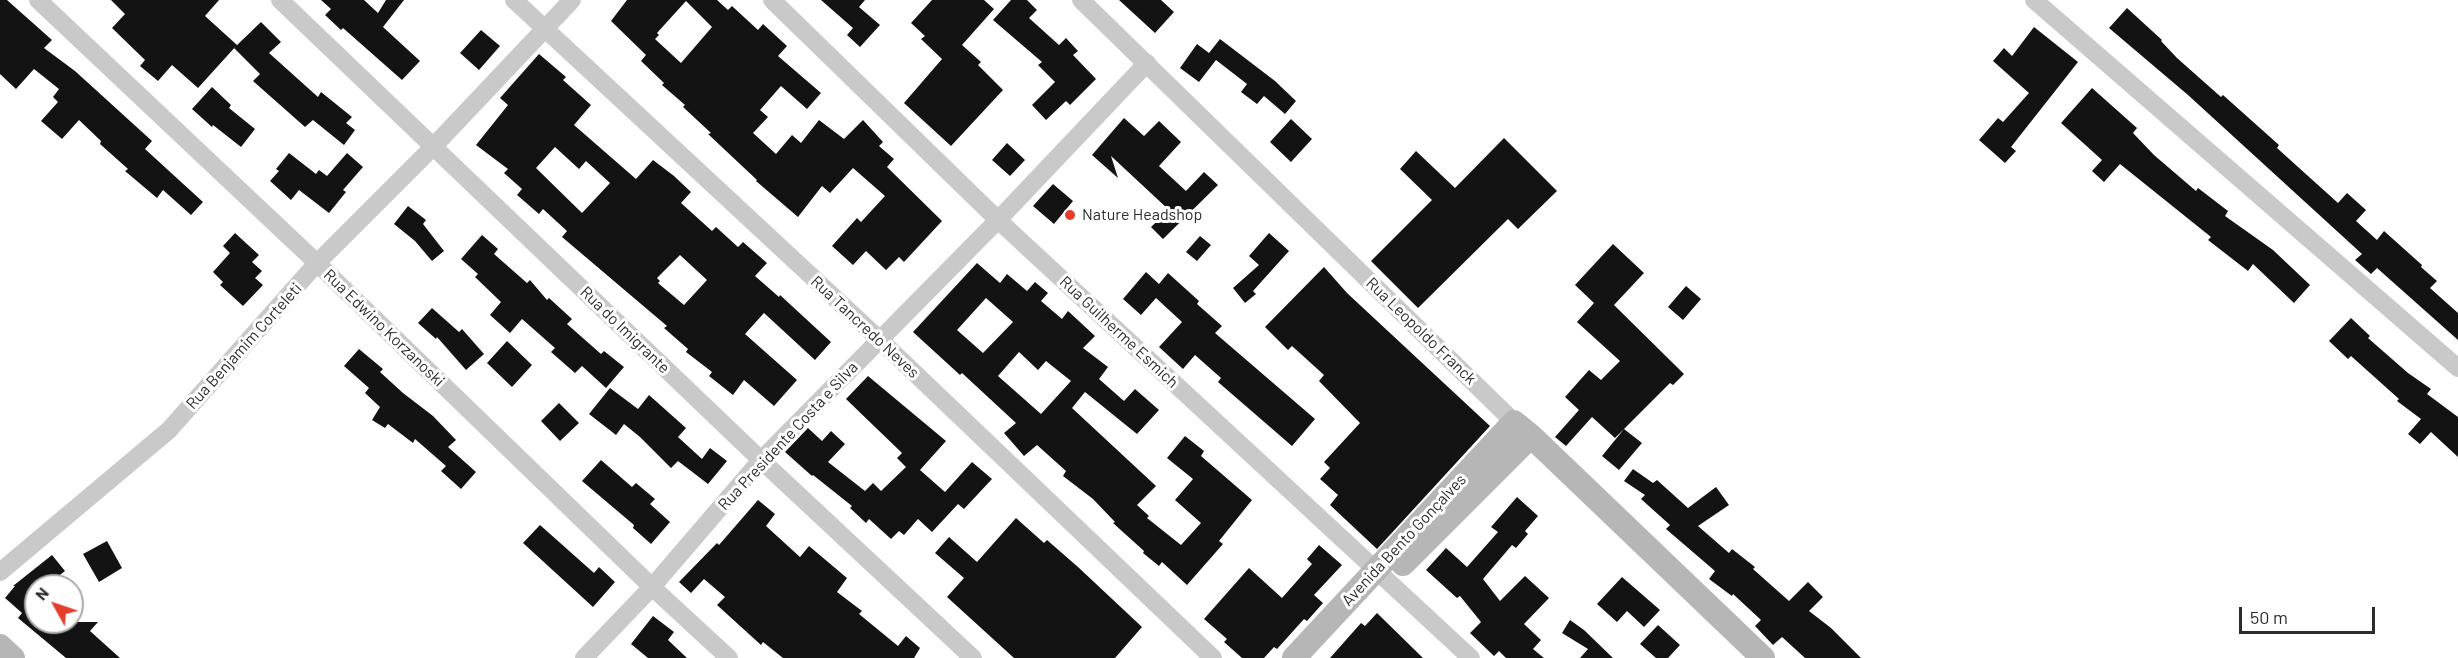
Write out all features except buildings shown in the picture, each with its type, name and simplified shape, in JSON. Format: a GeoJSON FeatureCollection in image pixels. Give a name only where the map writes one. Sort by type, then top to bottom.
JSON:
{"type":"FeatureCollection","features":[{"type":"Feature","properties":{"kind":"main road","name":"Avenida Bento Gonçalves"},"geometry":{"type":"LineString","coordinates":[[1294,658],[1382,575],[1523,429]]}},
{"type":"Feature","properties":{"kind":"main road","name":"Rua Leopoldo Franck"},"geometry":{"type":"LineString","coordinates":[[1523,429],[1763,658]]}},
{"type":"Feature","properties":{"kind":"main road","name":"Avenida Bento Gonçalves"},"geometry":{"type":"LineString","coordinates":[[1315,658],[1382,575]]}},
{"type":"Feature","properties":{"kind":"main road"},"geometry":{"type":"LineString","coordinates":[[0,646],[13,658]]}},
{"type":"Feature","properties":{"kind":"street","name":"Rua Edwino Korzanoski"},"geometry":{"type":"LineString","coordinates":[[38,0],[317,263],[652,587],[729,658]]}},
{"type":"Feature","properties":{"kind":"street","name":"Rua do Imigrante"},"geometry":{"type":"LineString","coordinates":[[280,0],[761,460],[973,658]]}},
{"type":"Feature","properties":{"kind":"street","name":"Rua Tancredo Neves"},"geometry":{"type":"LineString","coordinates":[[514,0],[879,339],[1213,658]]}},
{"type":"Feature","properties":{"kind":"street","name":"Rua Benjamim Corteleti"},"geometry":{"type":"LineString","coordinates":[[0,572],[170,430],[317,263],[434,147],[543,28],[572,0]]}},
{"type":"Feature","properties":{"kind":"street","name":"Rua Guilherme Esmich"},"geometry":{"type":"LineString","coordinates":[[772,0],[998,220],[1471,658]]}},
{"type":"Feature","properties":{"kind":"street","name":"Rua Leopoldo Franck"},"geometry":{"type":"LineString","coordinates":[[1081,0],[1523,429]]}},
{"type":"Feature","properties":{"kind":"street"},"geometry":{"type":"LineString","coordinates":[[2034,0],[2458,368]]}},
{"type":"Feature","properties":{"kind":"street","name":"Rua Presidente Costa e Silva"},"geometry":{"type":"LineString","coordinates":[[585,658],[652,587],[761,460],[998,220],[1147,63]]}},
{"type":"Feature","properties":{"kind":"place","name":"Nature Headshop"},"geometry":{"type":"Point","coordinates":[1070,215]}}]}
